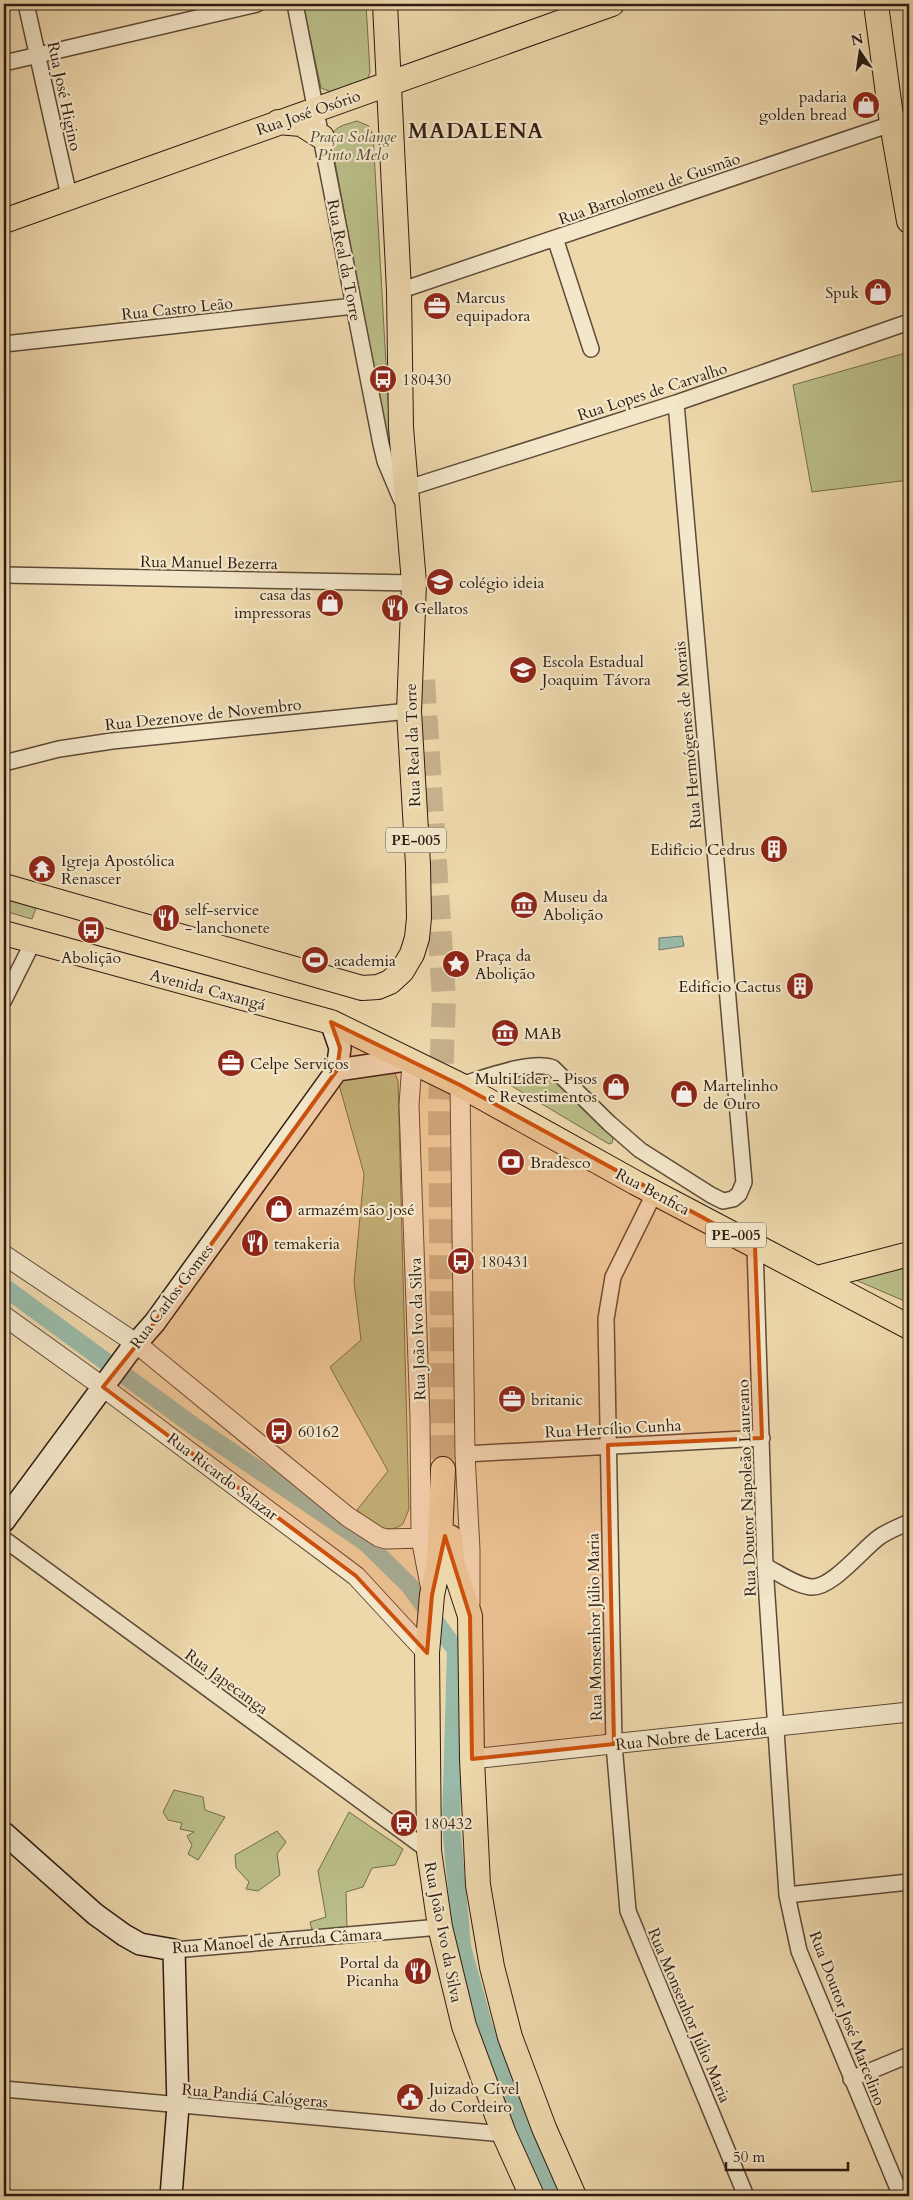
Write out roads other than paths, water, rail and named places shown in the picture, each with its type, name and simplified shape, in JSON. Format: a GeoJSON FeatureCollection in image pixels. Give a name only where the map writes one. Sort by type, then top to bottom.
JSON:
{"type":"FeatureCollection","features":[{"type":"Feature","properties":{"kind":"main road","name":"Rua Real da Torre"},"geometry":{"type":"LineString","coordinates":[[4,886],[286,968],[362,988],[378,987],[390,982],[402,971],[412,954],[417,938],[419,918],[418,865],[409,711],[414,583],[401,428],[399,291],[385,4]]}},
{"type":"Feature","properties":{"kind":"main road","name":"Rua José Osório"},"geometry":{"type":"LineString","coordinates":[[4,221],[69,196],[612,4]]}},
{"type":"Feature","properties":{"kind":"main road"},"geometry":{"type":"LineString","coordinates":[[876,4],[901,121],[909,221]]}},
{"type":"Feature","properties":{"kind":"main road"},"geometry":{"type":"LineString","coordinates":[[278,122],[301,124],[322,137]]}},
{"type":"Feature","properties":{"kind":"main road"},"geometry":{"type":"LineString","coordinates":[[414,583],[423,680]]}},
{"type":"Feature","properties":{"kind":"main road","name":"Avenida Caxangá"},"geometry":{"type":"LineString","coordinates":[[4,933],[331,1022],[409,1061]]}},
{"type":"Feature","properties":{"kind":"main road"},"geometry":{"type":"LineString","coordinates":[[331,1022],[340,1048],[337,1070],[409,1061]]}},
{"type":"Feature","properties":{"kind":"main road","name":"Rua Benfica"},"geometry":{"type":"LineString","coordinates":[[409,1061],[460,1085],[817,1278]]}},
{"type":"Feature","properties":{"kind":"main road","name":"Rua Carlos Gomes"},"geometry":{"type":"LineString","coordinates":[[6,1515],[108,1380],[155,1322],[337,1070]]}},
{"type":"Feature","properties":{"kind":"main road"},"geometry":{"type":"LineString","coordinates":[[817,1278],[909,1254]]}},
{"type":"Feature","properties":{"kind":"main road","name":"PE-005"},"geometry":{"type":"LineString","coordinates":[[817,1278],[909,1327]]}},
{"type":"Feature","properties":{"kind":"main road","name":"Rua João Ivo da Silva"},"geometry":{"type":"LineString","coordinates":[[532,2196],[504,2134],[464,2026],[440,1927],[428,1851],[429,1623],[439,1562],[443,1478],[454,1564],[470,1616],[472,1759],[478,1886],[492,1967],[510,2037],[544,2128],[574,2196]]}},
{"type":"Feature","properties":{"kind":"main road","name":"Rua Manoel de Arruda Câmara"},"geometry":{"type":"LineString","coordinates":[[4,1833],[95,1914],[124,1935],[140,1944],[174,1950]]}},
{"type":"Feature","properties":{"kind":"main road"},"geometry":{"type":"LineString","coordinates":[[171,2196],[178,2106],[174,1950]]}},
{"type":"Feature","properties":{"kind":"street","name":"Rua José Higino"},"geometry":{"type":"LineString","coordinates":[[26,4],[69,196]]}},
{"type":"Feature","properties":{"kind":"street"},"geometry":{"type":"LineString","coordinates":[[4,63],[256,4]]}},
{"type":"Feature","properties":{"kind":"street","name":"Rua Real da Torre"},"geometry":{"type":"LineString","coordinates":[[295,4],[385,462],[406,500]]}},
{"type":"Feature","properties":{"kind":"street","name":"Rua Bartolomeu de Gusmão"},"geometry":{"type":"LineString","coordinates":[[399,291],[901,121]]}},
{"type":"Feature","properties":{"kind":"street"},"geometry":{"type":"LineString","coordinates":[[555,238],[590,349]]}},
{"type":"Feature","properties":{"kind":"street","name":"Rua Castro Leão"},"geometry":{"type":"LineString","coordinates":[[4,344],[354,306]]}},
{"type":"Feature","properties":{"kind":"street","name":"Rua Lopes de Carvalho"},"geometry":{"type":"LineString","coordinates":[[406,500],[909,322]]}},
{"type":"Feature","properties":{"kind":"street","name":"Rua Hermógenes de Morais"},"geometry":{"type":"LineString","coordinates":[[460,1085],[533,1066],[547,1065],[553,1068],[609,1123],[640,1150],[674,1173],[723,1201],[734,1199],[739,1194],[744,1182],[676,403]]}},
{"type":"Feature","properties":{"kind":"street","name":"Rua Manuel Bezerra"},"geometry":{"type":"LineString","coordinates":[[4,576],[414,583]]}},
{"type":"Feature","properties":{"kind":"street","name":"Rua Dezenove de Novembro"},"geometry":{"type":"LineString","coordinates":[[4,763],[59,749],[112,741],[409,711]]}},
{"type":"Feature","properties":{"kind":"street"},"geometry":{"type":"LineString","coordinates":[[4,1000],[33,942]]}},
{"type":"Feature","properties":{"kind":"street","name":"Rua João Ivo da Silva"},"geometry":{"type":"LineString","coordinates":[[409,1061],[420,1408],[421,1538],[429,1623]]}},
{"type":"Feature","properties":{"kind":"street","name":"Rua João Ivo da Silva"},"geometry":{"type":"LineString","coordinates":[[460,1085],[465,1454],[470,1550],[470,1616]]}},
{"type":"Feature","properties":{"kind":"street","name":"Rua Monsenhor Júlio Maria"},"geometry":{"type":"LineString","coordinates":[[655,1192],[613,1277],[606,1319],[614,1744],[628,1911],[746,2196]]}},
{"type":"Feature","properties":{"kind":"street","name":"Rua Doutor Napoleão Laureano"},"geometry":{"type":"LineString","coordinates":[[755,1246],[765,1566],[774,1728]]}},
{"type":"Feature","properties":{"kind":"street"},"geometry":{"type":"LineString","coordinates":[[4,1255],[133,1348],[372,1534],[386,1539],[421,1538]]}},
{"type":"Feature","properties":{"kind":"street","name":"Rua Ricardo Salazar"},"geometry":{"type":"LineString","coordinates":[[4,1316],[108,1380],[356,1576],[429,1623]]}},
{"type":"Feature","properties":{"kind":"street","name":"Rua Hercílio Cunha"},"geometry":{"type":"LineString","coordinates":[[465,1454],[762,1438]]}},
{"type":"Feature","properties":{"kind":"street"},"geometry":{"type":"LineString","coordinates":[[765,1566],[806,1586],[820,1586],[842,1571],[879,1537],[909,1522]]}},
{"type":"Feature","properties":{"kind":"street","name":"Rua Japecanga"},"geometry":{"type":"LineString","coordinates":[[4,1539],[428,1851]]}},
{"type":"Feature","properties":{"kind":"street","name":"Rua Nobre de Lacerda"},"geometry":{"type":"LineString","coordinates":[[472,1759],[909,1712]]}},
{"type":"Feature","properties":{"kind":"street","name":"Rua Doutor José Marcelino"},"geometry":{"type":"LineString","coordinates":[[774,1728],[787,1895],[799,1951],[901,2196]]}},
{"type":"Feature","properties":{"kind":"street"},"geometry":{"type":"LineString","coordinates":[[787,1895],[909,1882]]}},
{"type":"Feature","properties":{"kind":"street","name":"Rua Manoel de Arruda Câmara"},"geometry":{"type":"LineString","coordinates":[[174,1950],[440,1927]]}},
{"type":"Feature","properties":{"kind":"street"},"geometry":{"type":"LineString","coordinates":[[851,2079],[909,2055]]}},
{"type":"Feature","properties":{"kind":"street","name":"Rua Pandiá Calógeras"},"geometry":{"type":"LineString","coordinates":[[4,2090],[504,2134]]}},
{"type":"Feature","properties":{"kind":"waterway"},"geometry":{"type":"LineString","coordinates":[[4,1287],[195,1427],[365,1542],[409,1585],[456,1650],[451,1823],[462,1947],[484,2027],[515,2109],[553,2196]]}},
{"type":"Feature","properties":{"kind":"tunnel"},"geometry":{"type":"LineString","coordinates":[[423,680],[444,999],[440,1107],[443,1469]]}},
{"type":"Feature","properties":{"kind":"place","name":"padaria golden bread"},"geometry":{"type":"Point","coordinates":[866,105]}},
{"type":"Feature","properties":{"kind":"place","name":"Spuk"},"geometry":{"type":"Point","coordinates":[878,292]}},
{"type":"Feature","properties":{"kind":"place","name":"Marcus equipadora"},"geometry":{"type":"Point","coordinates":[437,306]}},
{"type":"Feature","properties":{"kind":"place","name":"180430"},"geometry":{"type":"Point","coordinates":[383,379]}},
{"type":"Feature","properties":{"kind":"place","name":"colégio ideia"},"geometry":{"type":"Point","coordinates":[440,582]}},
{"type":"Feature","properties":{"kind":"place","name":"casa das impressoras"},"geometry":{"type":"Point","coordinates":[330,603]}},
{"type":"Feature","properties":{"kind":"place","name":"Gellatos"},"geometry":{"type":"Point","coordinates":[395,608]}},
{"type":"Feature","properties":{"kind":"place","name":"Escola Estadual Joaquim Távora"},"geometry":{"type":"Point","coordinates":[523,670]}},
{"type":"Feature","properties":{"kind":"place","name":"Edifício Cedrus"},"geometry":{"type":"Point","coordinates":[774,849]}},
{"type":"Feature","properties":{"kind":"place","name":"Igreja Apostólica Renascer"},"geometry":{"type":"Point","coordinates":[42,869]}},
{"type":"Feature","properties":{"kind":"place","name":"Museu da Abolição"},"geometry":{"type":"Point","coordinates":[524,905]}},
{"type":"Feature","properties":{"kind":"place","name":"self-service - lanchonete"},"geometry":{"type":"Point","coordinates":[166,918]}},
{"type":"Feature","properties":{"kind":"place","name":"Abolição"},"geometry":{"type":"Point","coordinates":[91,930]}},
{"type":"Feature","properties":{"kind":"place","name":"academia"},"geometry":{"type":"Point","coordinates":[315,960]}},
{"type":"Feature","properties":{"kind":"place","name":"Praça da Abolição"},"geometry":{"type":"Point","coordinates":[456,964]}},
{"type":"Feature","properties":{"kind":"place","name":"Edifício Cactus"},"geometry":{"type":"Point","coordinates":[800,986]}},
{"type":"Feature","properties":{"kind":"place","name":"MAB"},"geometry":{"type":"Point","coordinates":[505,1033]}},
{"type":"Feature","properties":{"kind":"place","name":"Celpe Serviços"},"geometry":{"type":"Point","coordinates":[231,1063]}},
{"type":"Feature","properties":{"kind":"place","name":"MultiLider - Pisos e Revestimentos"},"geometry":{"type":"Point","coordinates":[616,1087]}},
{"type":"Feature","properties":{"kind":"place","name":"Martelinho de Ouro"},"geometry":{"type":"Point","coordinates":[684,1094]}},
{"type":"Feature","properties":{"kind":"place","name":"Bradesco"},"geometry":{"type":"Point","coordinates":[511,1162]}},
{"type":"Feature","properties":{"kind":"place","name":"armazém são josé"},"geometry":{"type":"Point","coordinates":[279,1209]}},
{"type":"Feature","properties":{"kind":"place","name":"temakeria"},"geometry":{"type":"Point","coordinates":[255,1243]}},
{"type":"Feature","properties":{"kind":"place","name":"180431"},"geometry":{"type":"Point","coordinates":[461,1261]}},
{"type":"Feature","properties":{"kind":"place","name":"britanic"},"geometry":{"type":"Point","coordinates":[512,1399]}},
{"type":"Feature","properties":{"kind":"place","name":"60162"},"geometry":{"type":"Point","coordinates":[279,1431]}},
{"type":"Feature","properties":{"kind":"place","name":"180432"},"geometry":{"type":"Point","coordinates":[404,1823]}},
{"type":"Feature","properties":{"kind":"place","name":"Portal da Picanha"},"geometry":{"type":"Point","coordinates":[418,1971]}},
{"type":"Feature","properties":{"kind":"place","name":"Juizado Cível do Cordeiro"},"geometry":{"type":"Point","coordinates":[410,2097]}},
{"type":"Feature","properties":{"kind":"district","name":"MADALENA"},"geometry":{"type":"Point","coordinates":[476,131]}},
{"type":"Feature","properties":{"kind":"park label","name":"Praça Solange Pinto Melo"},"geometry":{"type":"Point","coordinates":[353,145]}}]}
